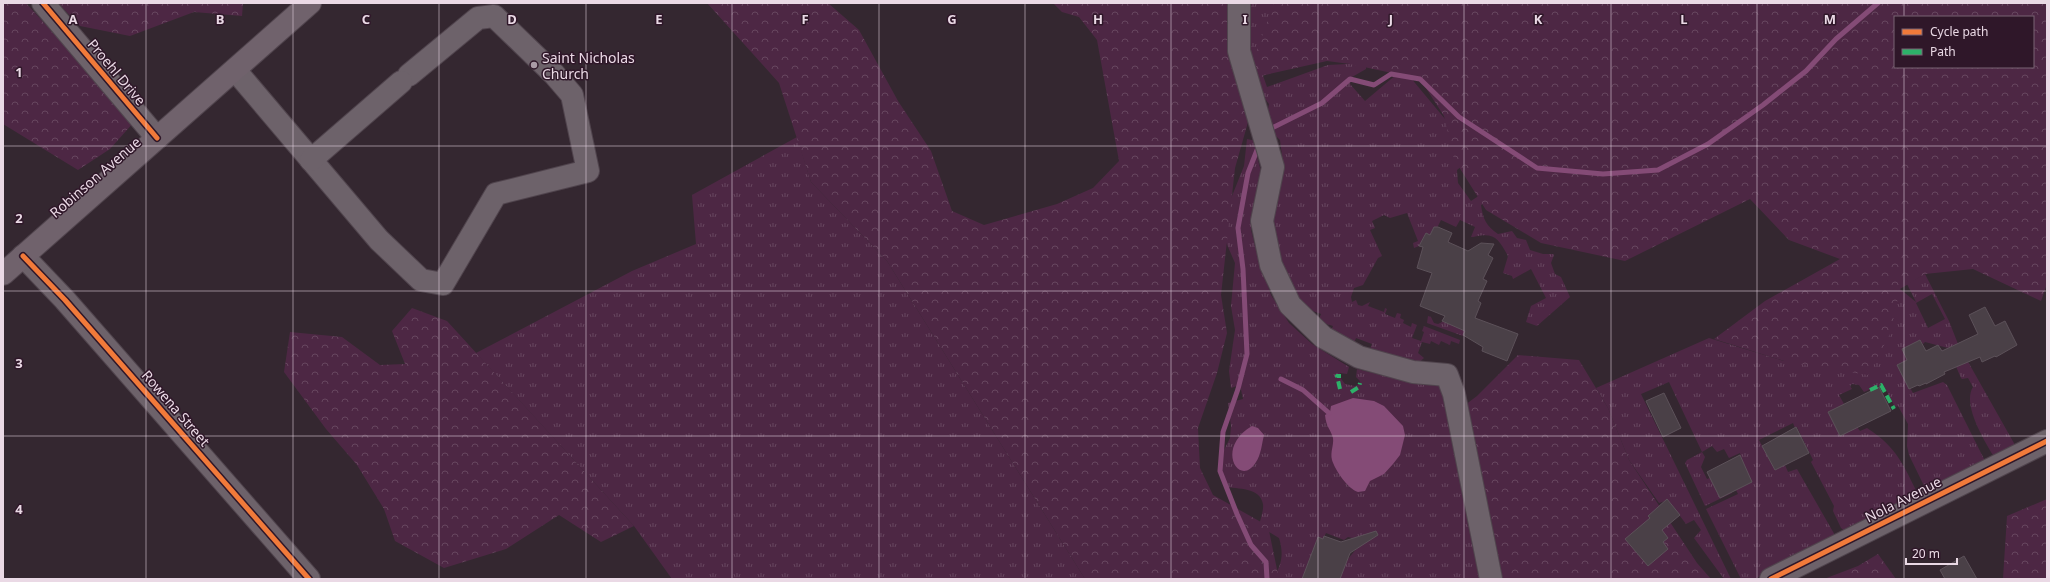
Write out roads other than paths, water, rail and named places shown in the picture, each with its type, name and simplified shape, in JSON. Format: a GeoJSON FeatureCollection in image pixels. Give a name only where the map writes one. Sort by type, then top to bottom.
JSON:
{"type":"FeatureCollection","features":[{"type":"Feature","properties":{"kind":"main road","name":"Robinson Avenue"},"geometry":{"type":"LineString","coordinates":[[3,274],[310,3]]}},
{"type":"Feature","properties":{"kind":"street","name":"Proehl Drive"},"geometry":{"type":"LineString","coordinates":[[43,3],[157,138]]}},
{"type":"Feature","properties":{"kind":"street"},"geometry":{"type":"LineString","coordinates":[[1239,3],[1239,51],[1273,167],[1262,221],[1271,266],[1290,305],[1323,337],[1359,357],[1413,372],[1447,375],[1454,394],[1491,579]]}},
{"type":"Feature","properties":{"kind":"street"},"geometry":{"type":"LineString","coordinates":[[235,70],[311,160],[379,240],[421,280],[443,284],[496,194],[588,171],[572,95],[554,74],[494,16],[478,18],[311,160]]}},
{"type":"Feature","properties":{"kind":"street","name":"Rowena Street"},"geometry":{"type":"LineString","coordinates":[[23,256],[65,300],[309,579]]}},
{"type":"Feature","properties":{"kind":"street","name":"Nola Avenue"},"geometry":{"type":"LineString","coordinates":[[1771,579],[2047,441]]}},
{"type":"Feature","properties":{"kind":"waterway"},"geometry":{"type":"LineString","coordinates":[[1268,130],[1322,103],[1350,79],[1374,85],[1391,74],[1420,79],[1459,117],[1537,168],[1603,174],[1658,170],[1708,144],[1763,105],[1806,71],[1836,39],[1878,3]]}},
{"type":"Feature","properties":{"kind":"waterway"},"geometry":{"type":"LineString","coordinates":[[1259,145],[1248,173],[1238,228],[1243,269],[1247,354],[1238,389],[1223,432],[1220,471],[1251,545],[1266,562],[1267,579]]}},
{"type":"Feature","properties":{"kind":"waterway"},"geometry":{"type":"LineString","coordinates":[[1281,379],[1303,390],[1329,413]]}},
{"type":"Feature","properties":{"kind":"place","name":"Saint Nicholas Church"},"geometry":{"type":"Point","coordinates":[534,65]}}]}
